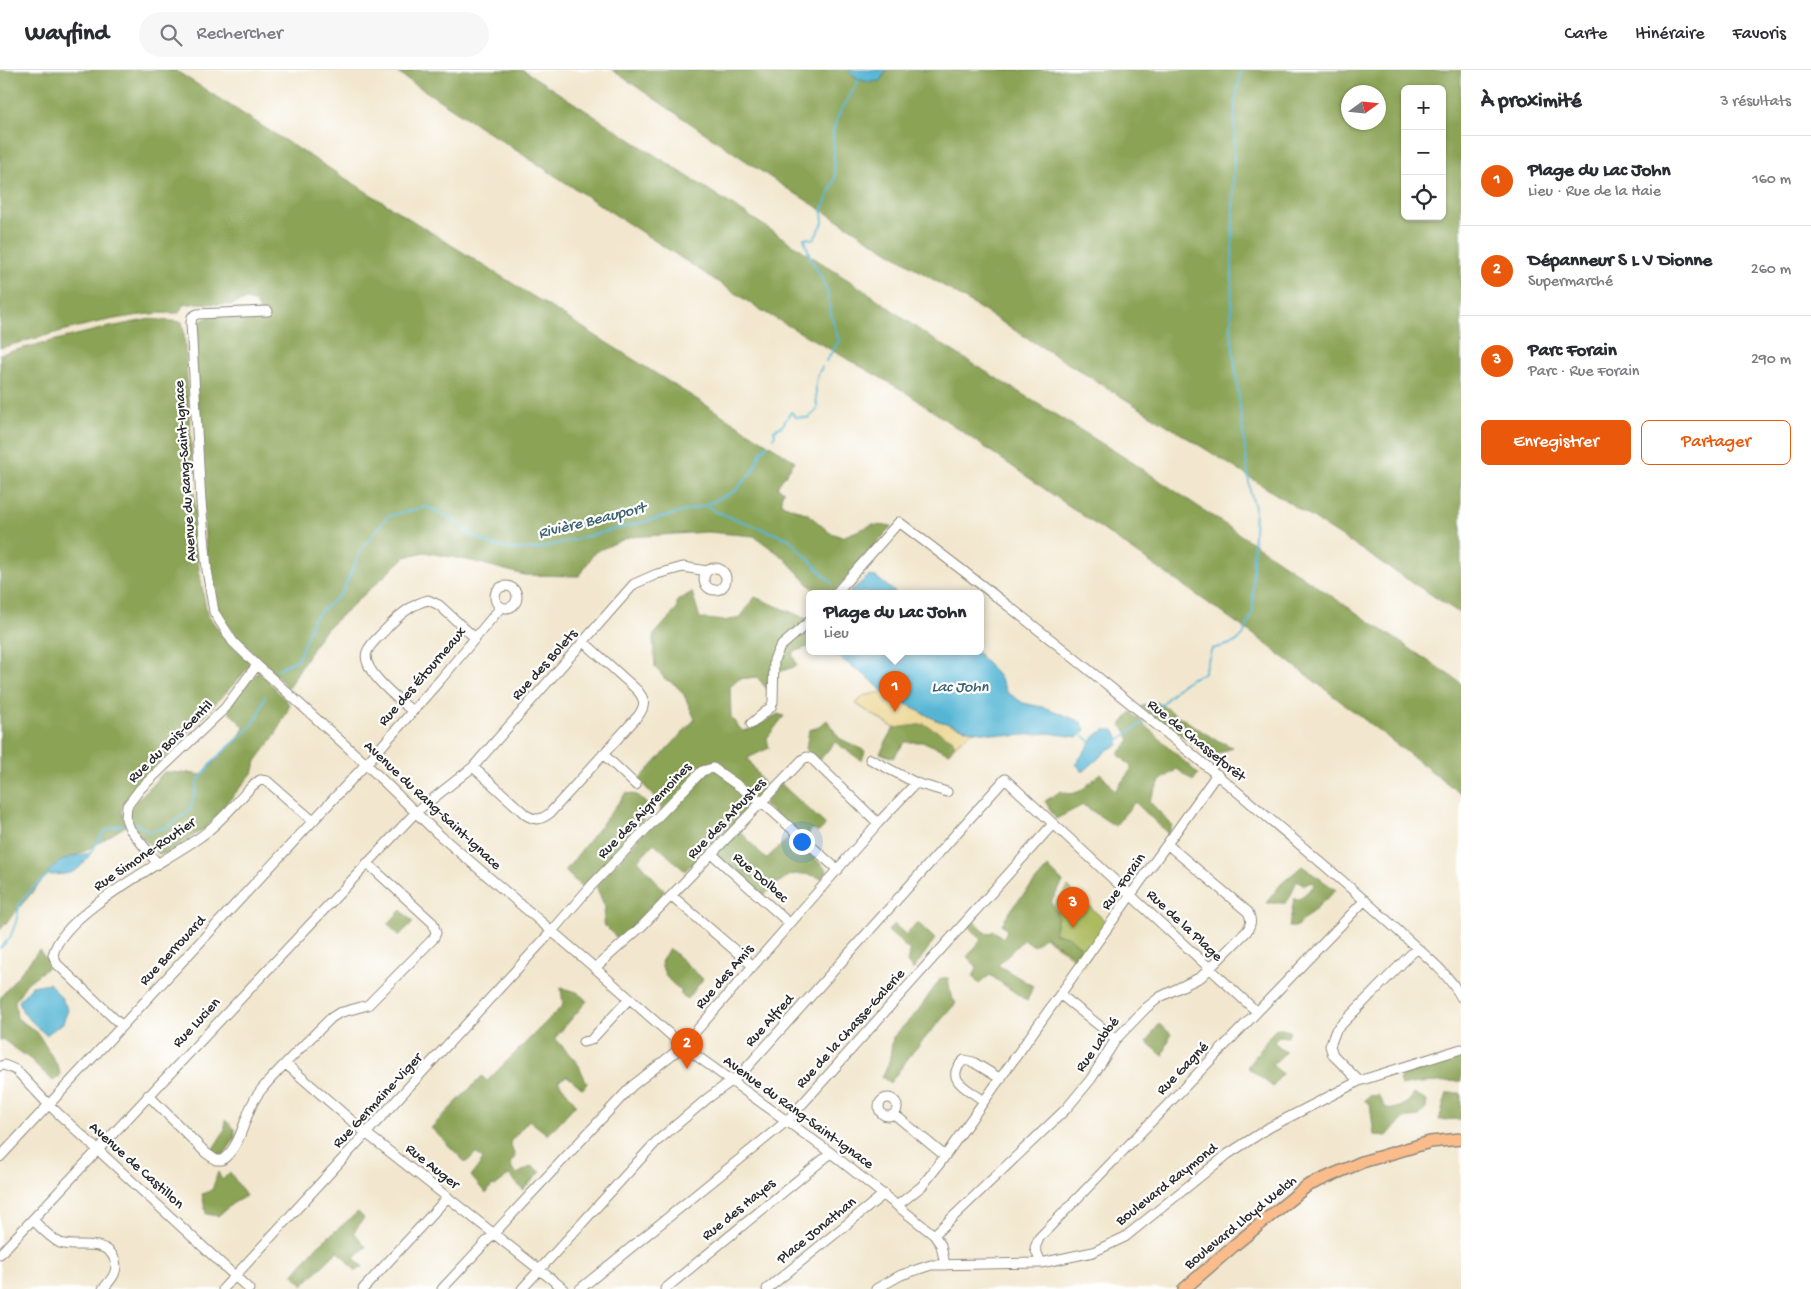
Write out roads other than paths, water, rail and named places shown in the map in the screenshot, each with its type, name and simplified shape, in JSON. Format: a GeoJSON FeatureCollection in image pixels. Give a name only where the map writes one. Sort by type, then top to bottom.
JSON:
{"type":"FeatureCollection","features":[{"type":"Feature","properties":{"kind":"main road","name":"Boulevard Lloyd Welch"},"geometry":{"type":"LineString","coordinates":[[1184,1289],[1307,1186],[1362,1162],[1430,1142],[1461,1139]]}},
{"type":"Feature","properties":{"kind":"street","name":"Avenue du Rang-Saint-Ignace"},"geometry":{"type":"LineString","coordinates":[[268,311],[197,314],[192,317],[190,323],[207,570],[214,612],[233,642],[366,764],[437,833],[683,1046],[831,1152],[934,1235],[941,1245],[945,1265]]}},
{"type":"Feature","properties":{"kind":"street","name":"Rue de Chasseforêt"},"geometry":{"type":"LineString","coordinates":[[839,590],[899,522],[969,574],[1217,774],[1432,959],[1461,997]]}},
{"type":"Feature","properties":{"kind":"street","name":"Rue des Bolets"},"geometry":{"type":"LineString","coordinates":[[416,812],[473,767],[634,584],[656,574],[683,567],[707,571]]}},
{"type":"Feature","properties":{"kind":"street"},"geometry":{"type":"LineString","coordinates":[[412,711],[371,672],[366,661],[367,650],[391,623],[417,602],[428,600],[439,606],[475,638]]}},
{"type":"Feature","properties":{"kind":"street","name":"Rue des Étourneaux"},"geometry":{"type":"LineString","coordinates":[[366,764],[501,607]]}},
{"type":"Feature","properties":{"kind":"street"},"geometry":{"type":"LineString","coordinates":[[751,724],[771,707],[773,702],[774,660],[780,647],[806,624]]}},
{"type":"Feature","properties":{"kind":"street"},"geometry":{"type":"LineString","coordinates":[[473,767],[526,815],[538,820],[550,813],[638,716],[643,710],[645,703],[637,690],[584,642]]}},
{"type":"Feature","properties":{"kind":"street","name":"Rue du Bois-Gentil"},"geometry":{"type":"LineString","coordinates":[[158,864],[130,830],[126,819],[127,806],[140,789],[225,708],[256,665]]}},
{"type":"Feature","properties":{"kind":"street"},"geometry":{"type":"LineString","coordinates":[[603,754],[636,785]]}},
{"type":"Feature","properties":{"kind":"street","name":"Rue des Arbustes"},"geometry":{"type":"LineString","coordinates":[[595,968],[642,926],[763,803],[799,763],[807,757],[811,758],[878,823]]}},
{"type":"Feature","properties":{"kind":"street"},"geometry":{"type":"LineString","coordinates":[[870,759],[916,783],[946,792]]}},
{"type":"Feature","properties":{"kind":"street","name":"Rue Berrouard"},"geometry":{"type":"LineString","coordinates":[[0,1158],[366,764]]}},
{"type":"Feature","properties":{"kind":"street","name":"Rue des Aigremoines"},"geometry":{"type":"LineString","coordinates":[[552,932],[591,886],[702,771],[713,768],[763,803],[838,870]]}},
{"type":"Feature","properties":{"kind":"street","name":"Rue Forain"},"geometry":{"type":"LineString","coordinates":[[898,1205],[922,1186],[945,1156],[1062,995],[1130,895],[1168,845],[1217,774]]}},
{"type":"Feature","properties":{"kind":"street","name":"Rue de la Plage"},"geometry":{"type":"LineString","coordinates":[[1005,779],[1257,1012]]}},
{"type":"Feature","properties":{"kind":"street","name":"Rue Alfred"},"geometry":{"type":"LineString","coordinates":[[522,1289],[656,1142],[708,1098],[741,1074],[1005,779]]}},
{"type":"Feature","properties":{"kind":"street","name":"Rue Simone-Routier"},"geometry":{"type":"LineString","coordinates":[[122,1026],[57,964],[53,955],[54,949],[72,927],[109,893],[202,836],[260,780],[267,781],[313,821]]}},
{"type":"Feature","properties":{"kind":"street","name":"Rue des Amis"},"geometry":{"type":"LineString","coordinates":[[442,1289],[632,1086],[683,1046],[878,823],[916,783]]}},
{"type":"Feature","properties":{"kind":"street","name":"Rue Lucien"},"geometry":{"type":"LineString","coordinates":[[0,1254],[416,812]]}},
{"type":"Feature","properties":{"kind":"street","name":"Rue de la Chasse-Galerie"},"geometry":{"type":"LineString","coordinates":[[580,1289],[788,1120],[1053,824]]}},
{"type":"Feature","properties":{"kind":"street","name":"Rue Labbé"},"geometry":{"type":"LineString","coordinates":[[934,1235],[1066,1109],[1091,1079],[1116,1039],[1146,1008],[1160,997],[1191,982],[1210,969],[1247,931],[1251,924],[1251,918],[1243,906],[1168,845]]}},
{"type":"Feature","properties":{"kind":"street","name":"Rue Dolbec"},"geometry":{"type":"LineString","coordinates":[[712,854],[790,923]]}},
{"type":"Feature","properties":{"kind":"street"},"geometry":{"type":"LineString","coordinates":[[148,1095],[206,1153],[216,1160],[222,1160],[236,1145],[260,1091],[331,1018],[339,1013],[368,1005],[376,999],[434,939],[436,928],[428,918],[367,863]]}},
{"type":"Feature","properties":{"kind":"street"},"geometry":{"type":"LineString","coordinates":[[672,896],[752,966]]}},
{"type":"Feature","properties":{"kind":"street","name":"Rue Gagné"},"geometry":{"type":"LineString","coordinates":[[1041,1263],[1035,1248],[1039,1238],[1365,900]]}},
{"type":"Feature","properties":{"kind":"street","name":"Rue Germaine-Viger"},"geometry":{"type":"LineString","coordinates":[[223,1289],[552,932]]}},
{"type":"Feature","properties":{"kind":"street"},"geometry":{"type":"LineString","coordinates":[[1359,1081],[1333,1055],[1330,1046],[1336,1030],[1417,948]]}},
{"type":"Feature","properties":{"kind":"street"},"geometry":{"type":"LineString","coordinates":[[1062,995],[1116,1039]]}},
{"type":"Feature","properties":{"kind":"street"},"geometry":{"type":"LineString","coordinates":[[584,1042],[591,1040],[629,999]]}},
{"type":"Feature","properties":{"kind":"street","name":"Boulevard Raymond"},"geometry":{"type":"LineString","coordinates":[[876,1289],[901,1275],[930,1265],[1041,1263],[1093,1252],[1125,1237],[1228,1154],[1270,1127],[1359,1081],[1461,1048]]}},
{"type":"Feature","properties":{"kind":"street"},"geometry":{"type":"LineString","coordinates":[[984,1101],[961,1085],[956,1079],[957,1066],[964,1060],[973,1062],[1001,1079]]}},
{"type":"Feature","properties":{"kind":"street","name":"Rue Auger"},"geometry":{"type":"LineString","coordinates":[[286,1064],[367,1134],[564,1289]]}},
{"type":"Feature","properties":{"kind":"street","name":"Avenue de Castillon"},"geometry":{"type":"LineString","coordinates":[[2,1065],[16,1070],[49,1105],[249,1289]]}},
{"type":"Feature","properties":{"kind":"street"},"geometry":{"type":"LineString","coordinates":[[894,1114],[945,1156]]}},
{"type":"Feature","properties":{"kind":"street","name":"Rue des Hayes"},"geometry":{"type":"LineString","coordinates":[[665,1289],[831,1152]]}},
{"type":"Feature","properties":{"kind":"street","name":"Place Jonathan"},"geometry":{"type":"LineString","coordinates":[[767,1289],[884,1194]]}},
{"type":"Feature","properties":{"kind":"street"},"geometry":{"type":"LineString","coordinates":[[363,1289],[448,1197]]}},
{"type":"Feature","properties":{"kind":"street"},"geometry":{"type":"LineString","coordinates":[[33,1220],[59,1242],[102,1246],[107,1249],[113,1255],[116,1266],[115,1273],[103,1289]]}},
{"type":"Feature","properties":{"kind":"water"},"geometry":{"type":"Polygon","coordinates":[[[848,70],[886,70],[880,81],[870,82],[859,79],[848,70]]]}},
{"type":"Feature","properties":{"kind":"water"},"geometry":{"type":"Polygon","coordinates":[[[869,576],[876,577],[892,590],[852,590],[869,576]]]}},
{"type":"Feature","properties":{"kind":"water","name":"Lac John"},"geometry":{"type":"Polygon","coordinates":[[[836,655],[980,655],[1001,679],[1007,692],[1023,703],[1047,708],[1079,721],[1085,730],[1078,737],[1048,733],[1013,736],[973,731],[936,720],[883,692],[870,679],[836,655]]]}},
{"type":"Feature","properties":{"kind":"water"},"geometry":{"type":"Polygon","coordinates":[[[1104,730],[1114,730],[1118,737],[1118,745],[1109,749],[1083,772],[1076,764],[1095,736],[1104,730]]]}},
{"type":"Feature","properties":{"kind":"water"},"geometry":{"type":"Polygon","coordinates":[[[91,853],[81,866],[73,872],[47,875],[60,862],[78,855],[91,853]]]}},
{"type":"Feature","properties":{"kind":"water"},"geometry":{"type":"Polygon","coordinates":[[[49,983],[61,997],[68,1010],[63,1023],[46,1035],[23,1013],[19,1001],[32,986],[49,983]]]}},
{"type":"Feature","properties":{"kind":"waterway"},"geometry":{"type":"LineString","coordinates":[[1152,715],[1181,685],[1203,674],[1212,649],[1234,643],[1243,636],[1253,611],[1255,507],[1250,491],[1231,332],[1235,103],[1241,70]]}},
{"type":"Feature","properties":{"kind":"waterway","name":"Rivière Beauport"},"geometry":{"type":"LineString","coordinates":[[826,361],[839,341],[823,280],[811,259],[804,238],[814,239],[823,223],[822,211],[835,179],[833,132],[837,118],[859,80]]}},
{"type":"Feature","properties":{"kind":"waterway","name":"Rivière Beauport"},"geometry":{"type":"LineString","coordinates":[[773,438],[775,435],[774,430],[782,426],[791,412],[796,417],[808,418],[817,410],[816,383],[822,367]]}},
{"type":"Feature","properties":{"kind":"waterway","name":"Rivière Beauport"},"geometry":{"type":"LineString","coordinates":[[278,669],[298,659],[314,617],[342,593],[361,550],[388,516],[426,507],[455,521],[469,534],[494,546],[512,549],[537,549],[706,505],[735,491],[753,471],[761,452],[767,445]]}},
{"type":"Feature","properties":{"kind":"waterway"},"geometry":{"type":"LineString","coordinates":[[706,505],[714,511],[789,539],[832,583]]}},
{"type":"Feature","properties":{"kind":"waterway","name":"Rivière Beauport"},"geometry":{"type":"LineString","coordinates":[[134,824],[136,823],[149,832],[167,827],[190,810],[199,779],[216,758],[246,732],[258,717],[265,696]]}},
{"type":"Feature","properties":{"kind":"waterway"},"geometry":{"type":"LineString","coordinates":[[1117,741],[1144,722]]}},
{"type":"Feature","properties":{"kind":"waterway"},"geometry":{"type":"LineString","coordinates":[[1081,734],[1091,742]]}},
{"type":"Feature","properties":{"kind":"waterway","name":"Rivière Beauport"},"geometry":{"type":"LineString","coordinates":[[89,854],[104,832],[123,825]]}},
{"type":"Feature","properties":{"kind":"waterway","name":"Rivière Beauport"},"geometry":{"type":"LineString","coordinates":[[0,948],[10,938],[20,903],[49,874]]}},
{"type":"Feature","properties":{"kind":"place","name":"Plage du Lac John"},"geometry":{"type":"Point","coordinates":[895,712]}},
{"type":"Feature","properties":{"kind":"place","name":"Parc Forain"},"geometry":{"type":"Point","coordinates":[1073,928]}},
{"type":"Feature","properties":{"kind":"place","name":"Dépanneur S L V Dionne"},"geometry":{"type":"Point","coordinates":[687,1069]}}]}
